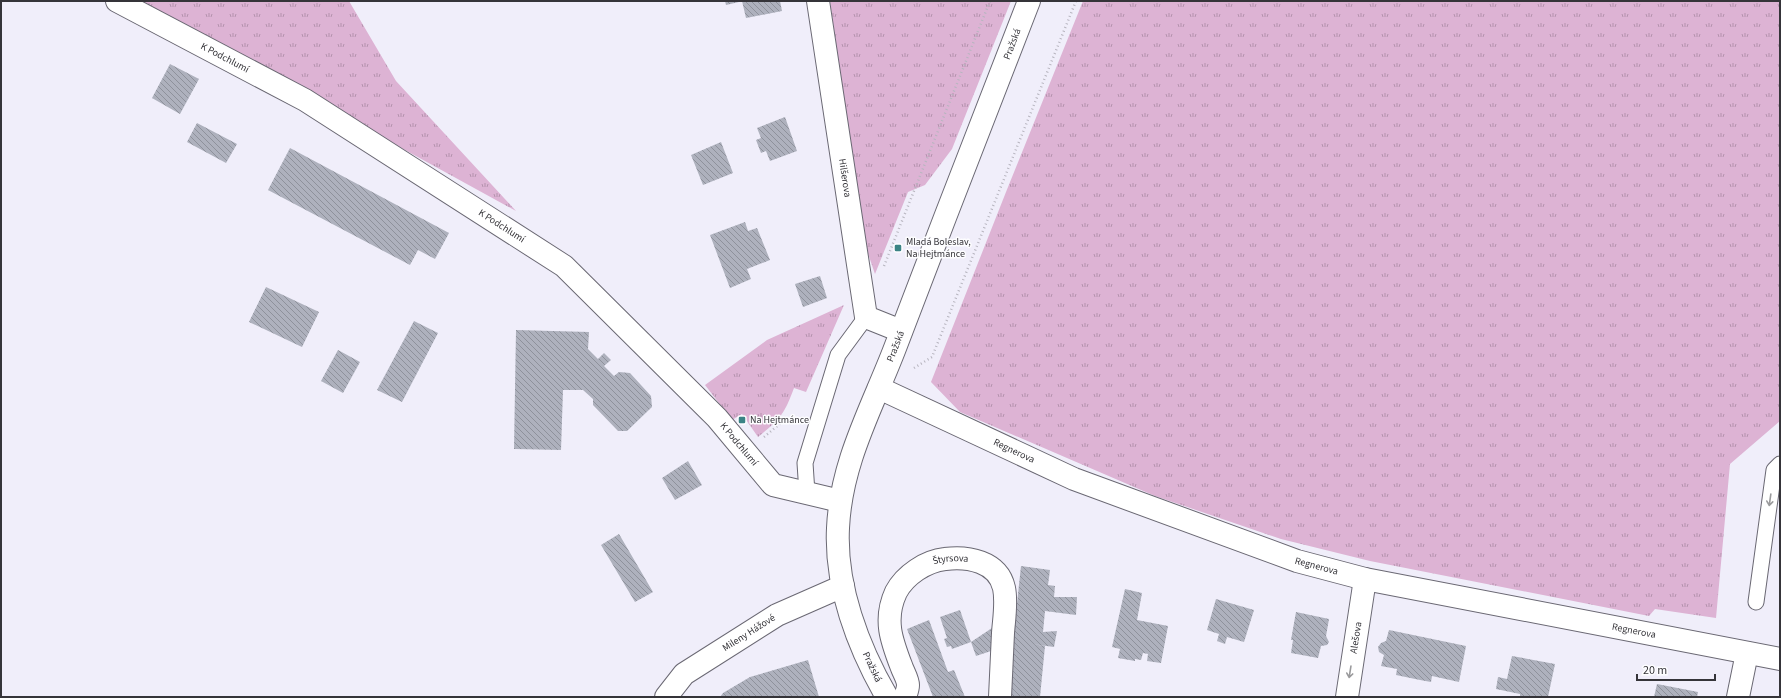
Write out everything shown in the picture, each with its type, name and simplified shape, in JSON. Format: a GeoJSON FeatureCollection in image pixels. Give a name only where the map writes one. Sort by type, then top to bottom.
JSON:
{"type":"FeatureCollection","features":[{"type":"Feature","properties":{"kind":"street","name":"K Podchlumí"},"geometry":{"type":"LineString","coordinates":[[117,1],[305,100],[564,266],[717,418],[773,485],[840,500]]}},
{"type":"Feature","properties":{"kind":"street","name":"Hilšerova"},"geometry":{"type":"LineString","coordinates":[[818,1],[866,317]]}},
{"type":"Feature","properties":{"kind":"street","name":"Pražská"},"geometry":{"type":"LineString","coordinates":[[887,697],[864,651],[854,626],[843,586],[839,558],[838,529],[840,500],[852,452],[879,388],[1029,1]]}},
{"type":"Feature","properties":{"kind":"street"},"geometry":{"type":"LineString","coordinates":[[866,317],[901,330]]}},
{"type":"Feature","properties":{"kind":"street","name":"Regnerova"},"geometry":{"type":"LineString","coordinates":[[879,388],[1074,479],[1297,561],[1366,579],[1780,660]]}},
{"type":"Feature","properties":{"kind":"street","name":"Štyrsova"},"geometry":{"type":"LineString","coordinates":[[905,697],[908,685],[890,638],[890,617],[894,598],[906,580],[917,570],[942,559],[969,558],[980,561],[991,568],[999,576],[1004,588],[1000,697]]}},
{"type":"Feature","properties":{"kind":"street","name":"Alešova"},"geometry":{"type":"LineString","coordinates":[[1347,697],[1366,579]]}},
{"type":"Feature","properties":{"kind":"street","name":"Mileny Hážové"},"geometry":{"type":"LineString","coordinates":[[666,697],[684,674],[777,615],[843,586]]}},
{"type":"Feature","properties":{"kind":"street"},"geometry":{"type":"LineString","coordinates":[[1738,697],[1747,653]]}},
{"type":"Feature","properties":{"kind":"lane"},"geometry":{"type":"LineString","coordinates":[[806,493],[805,464],[838,355],[866,317]]}},
{"type":"Feature","properties":{"kind":"lane"},"geometry":{"type":"LineString","coordinates":[[1756,602],[1774,470],[1780,464]]}},
{"type":"Feature","properties":{"kind":"path"},"geometry":{"type":"LineString","coordinates":[[883,269],[990,1]]}},
{"type":"Feature","properties":{"kind":"path"},"geometry":{"type":"LineString","coordinates":[[912,369],[932,357],[1076,1]]}},
{"type":"Feature","properties":{"kind":"path"},"geometry":{"type":"LineString","coordinates":[[762,438],[787,418],[799,424]]}},
{"type":"Feature","properties":{"kind":"green space"},"geometry":{"type":"Polygon","coordinates":[[[134,1],[349,1],[396,81],[516,211],[134,1]]]}},
{"type":"Feature","properties":{"kind":"green space"},"geometry":{"type":"Polygon","coordinates":[[[830,1],[1011,1],[952,149],[925,185],[908,192],[875,274],[864,242],[830,1]]]}},
{"type":"Feature","properties":{"kind":"green space"},"geometry":{"type":"Polygon","coordinates":[[[1083,1],[1780,1],[1780,421],[1730,464],[1716,618],[1655,609],[1649,616],[1370,561],[1281,539],[1155,496],[960,412],[931,382],[1083,1]]]}},
{"type":"Feature","properties":{"kind":"green space"},"geometry":{"type":"Polygon","coordinates":[[[844,305],[806,392],[794,388],[784,411],[772,426],[758,437],[742,414],[732,420],[705,385],[767,340],[844,305]]]}},
{"type":"Feature","properties":{"kind":"building"},"geometry":{"type":"Polygon","coordinates":[[[725,1],[739,1],[739,2],[726,5],[725,1]]]}},
{"type":"Feature","properties":{"kind":"building"},"geometry":{"type":"Polygon","coordinates":[[[742,1],[780,1],[782,11],[746,18],[742,1]]]}},
{"type":"Feature","properties":{"kind":"building"},"geometry":{"type":"Polygon","coordinates":[[[170,64],[199,79],[180,114],[152,98],[170,64]]]}},
{"type":"Feature","properties":{"kind":"building"},"geometry":{"type":"Polygon","coordinates":[[[785,117],[797,151],[770,161],[766,151],[761,153],[756,140],[761,138],[757,128],[785,117]]]}},
{"type":"Feature","properties":{"kind":"building"},"geometry":{"type":"Polygon","coordinates":[[[197,123],[237,144],[226,163],[187,142],[197,123]]]}},
{"type":"Feature","properties":{"kind":"building"},"geometry":{"type":"Polygon","coordinates":[[[721,142],[733,173],[703,185],[691,155],[721,142]]]}},
{"type":"Feature","properties":{"kind":"building"},"geometry":{"type":"Polygon","coordinates":[[[290,148],[449,233],[435,259],[418,250],[410,265],[268,190],[290,148]]]}},
{"type":"Feature","properties":{"kind":"building"},"geometry":{"type":"Polygon","coordinates":[[[745,222],[748,231],[757,228],[770,260],[747,269],[751,279],[730,288],[710,235],[745,222]]]}},
{"type":"Feature","properties":{"kind":"building"},"geometry":{"type":"Polygon","coordinates":[[[820,276],[827,298],[803,307],[795,284],[820,276]]]}},
{"type":"Feature","properties":{"kind":"building"},"geometry":{"type":"Polygon","coordinates":[[[266,287],[319,312],[302,347],[249,322],[266,287]]]}},
{"type":"Feature","properties":{"kind":"building"},"geometry":{"type":"Polygon","coordinates":[[[414,321],[438,333],[402,402],[377,390],[414,321]]]}},
{"type":"Feature","properties":{"kind":"building"},"geometry":{"type":"Polygon","coordinates":[[[516,330],[589,332],[588,349],[598,359],[604,353],[611,360],[604,366],[614,376],[619,372],[630,373],[651,396],[652,407],[627,431],[618,431],[593,405],[593,399],[583,390],[563,390],[561,450],[514,449],[516,330]]]}},
{"type":"Feature","properties":{"kind":"building"},"geometry":{"type":"Polygon","coordinates":[[[338,350],[360,362],[343,393],[321,381],[338,350]]]}},
{"type":"Feature","properties":{"kind":"building"},"geometry":{"type":"Polygon","coordinates":[[[688,461],[702,485],[675,500],[662,478],[688,461]]]}},
{"type":"Feature","properties":{"kind":"building"},"geometry":{"type":"Polygon","coordinates":[[[619,534],[653,592],[635,602],[601,545],[619,534]]]}},
{"type":"Feature","properties":{"kind":"building"},"geometry":{"type":"Polygon","coordinates":[[[1021,566],[1050,570],[1048,585],[1055,586],[1054,597],[1077,597],[1076,615],[1045,611],[1043,632],[1057,631],[1054,647],[1032,644],[1045,646],[1040,697],[1007,697],[1021,566]]]}},
{"type":"Feature","properties":{"kind":"building"},"geometry":{"type":"Polygon","coordinates":[[[1125,589],[1142,593],[1137,620],[1168,626],[1161,663],[1147,661],[1148,654],[1143,653],[1141,660],[1135,659],[1135,661],[1118,658],[1120,649],[1112,647],[1125,589]]]}},
{"type":"Feature","properties":{"kind":"building"},"geometry":{"type":"Polygon","coordinates":[[[1216,599],[1254,610],[1244,642],[1227,637],[1225,644],[1217,641],[1219,634],[1207,630],[1216,599]]]}},
{"type":"Feature","properties":{"kind":"building"},"geometry":{"type":"Polygon","coordinates":[[[960,610],[971,642],[952,649],[951,646],[947,647],[944,639],[947,638],[940,617],[960,610]]]}},
{"type":"Feature","properties":{"kind":"building"},"geometry":{"type":"Polygon","coordinates":[[[1296,612],[1329,619],[1326,636],[1329,642],[1327,645],[1321,646],[1318,658],[1291,653],[1293,640],[1291,640],[1296,612]]]}},
{"type":"Feature","properties":{"kind":"building"},"geometry":{"type":"Polygon","coordinates":[[[929,620],[948,672],[954,670],[965,697],[933,697],[907,629],[929,620]]]}},
{"type":"Feature","properties":{"kind":"building"},"geometry":{"type":"Polygon","coordinates":[[[992,628],[991,651],[976,656],[971,642],[992,628]]]}},
{"type":"Feature","properties":{"kind":"building"},"geometry":{"type":"Polygon","coordinates":[[[1389,630],[1466,646],[1459,682],[1432,676],[1431,682],[1420,680],[1396,675],[1397,669],[1381,666],[1384,655],[1379,652],[1378,647],[1381,643],[1386,641],[1389,630]]]}},
{"type":"Feature","properties":{"kind":"building"},"geometry":{"type":"Polygon","coordinates":[[[1512,656],[1555,664],[1548,697],[1520,697],[1520,694],[1496,689],[1498,677],[1507,679],[1512,656]]]}},
{"type":"Feature","properties":{"kind":"building"},"geometry":{"type":"Polygon","coordinates":[[[808,660],[819,697],[720,697],[723,693],[750,677],[808,660]]]}},
{"type":"Feature","properties":{"kind":"building"},"geometry":{"type":"Polygon","coordinates":[[[1657,684],[1698,692],[1697,697],[1654,697],[1657,684]]]}},
{"type":"Feature","properties":{"kind":"place","name":"Mladá Boleslav, Na Hejtmánce"},"geometry":{"type":"Point","coordinates":[898,248]}},
{"type":"Feature","properties":{"kind":"place","name":"Na Hejtmánce"},"geometry":{"type":"Point","coordinates":[742,420]}}]}
